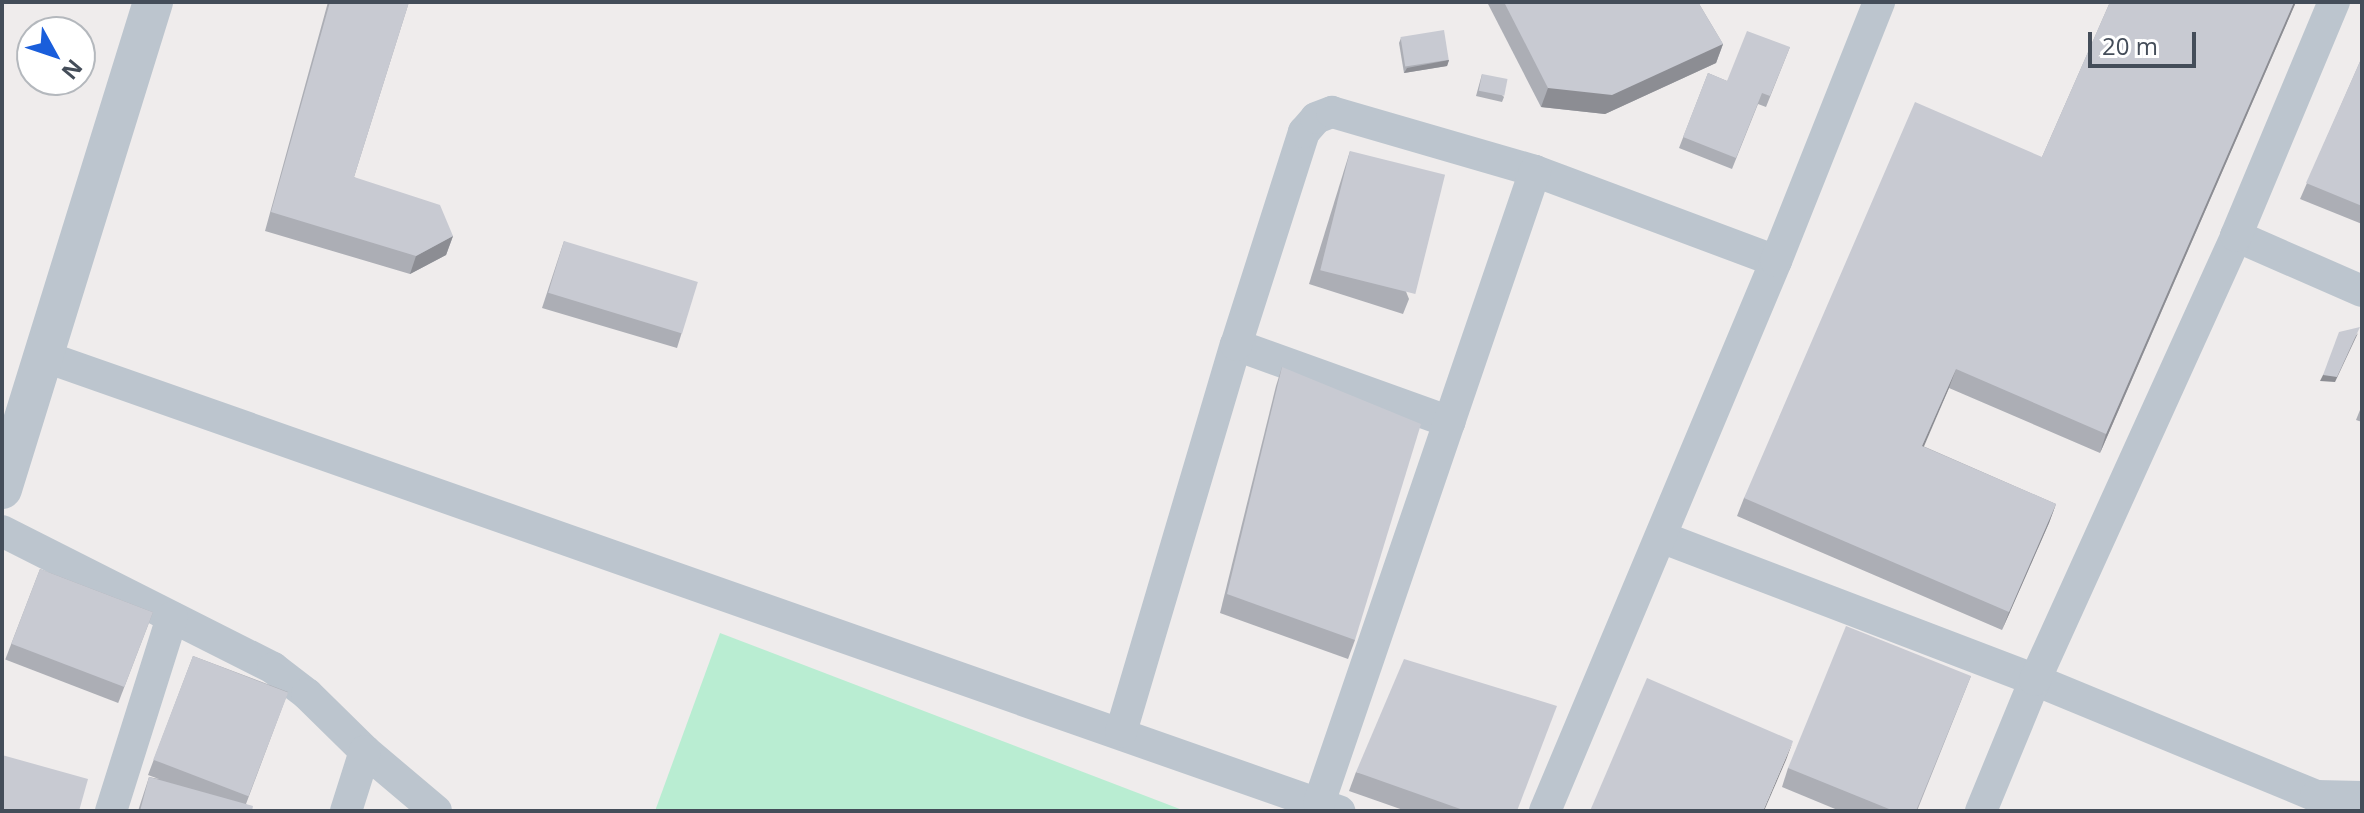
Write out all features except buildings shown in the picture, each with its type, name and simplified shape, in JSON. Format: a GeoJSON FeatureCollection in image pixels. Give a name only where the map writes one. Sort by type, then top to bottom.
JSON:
{"type":"FeatureCollection","features":[{"type":"Feature","properties":{"kind":"street"},"geometry":{"type":"LineString","coordinates":[[2,489],[153,2]]}},
{"type":"Feature","properties":{"kind":"street"},"geometry":{"type":"LineString","coordinates":[[1545,811],[1776,261],[1879,2]]}},
{"type":"Feature","properties":{"kind":"street"},"geometry":{"type":"LineString","coordinates":[[1981,811],[2035,680],[2236,236],[2334,2]]}},
{"type":"Feature","properties":{"kind":"street"},"geometry":{"type":"LineString","coordinates":[[1121,732],[1236,345],[1304,132],[1316,118],[1332,112],[1535,171],[1776,261]]}},
{"type":"Feature","properties":{"kind":"street"},"geometry":{"type":"LineString","coordinates":[[43,356],[549,536],[1121,732],[1329,807],[1450,422],[1535,171]]}},
{"type":"Feature","properties":{"kind":"street"},"geometry":{"type":"LineString","coordinates":[[2236,236],[2362,291]]}},
{"type":"Feature","properties":{"kind":"street"},"geometry":{"type":"LineString","coordinates":[[1236,345],[1450,422]]}},
{"type":"Feature","properties":{"kind":"street"},"geometry":{"type":"LineString","coordinates":[[2,531],[273,668],[307,694],[365,751],[436,811]]}},
{"type":"Feature","properties":{"kind":"street"},"geometry":{"type":"LineString","coordinates":[[1661,537],[2035,680],[2316,806],[2362,797]]}},
{"type":"Feature","properties":{"kind":"street"},"geometry":{"type":"LineString","coordinates":[[111,811],[172,617]]}},
{"type":"Feature","properties":{"kind":"street"},"geometry":{"type":"LineString","coordinates":[[346,811],[365,751]]}},
{"type":"Feature","properties":{"kind":"green space"},"geometry":{"type":"Polygon","coordinates":[[[720,633],[1185,811],[655,811],[720,633]]]}}]}
